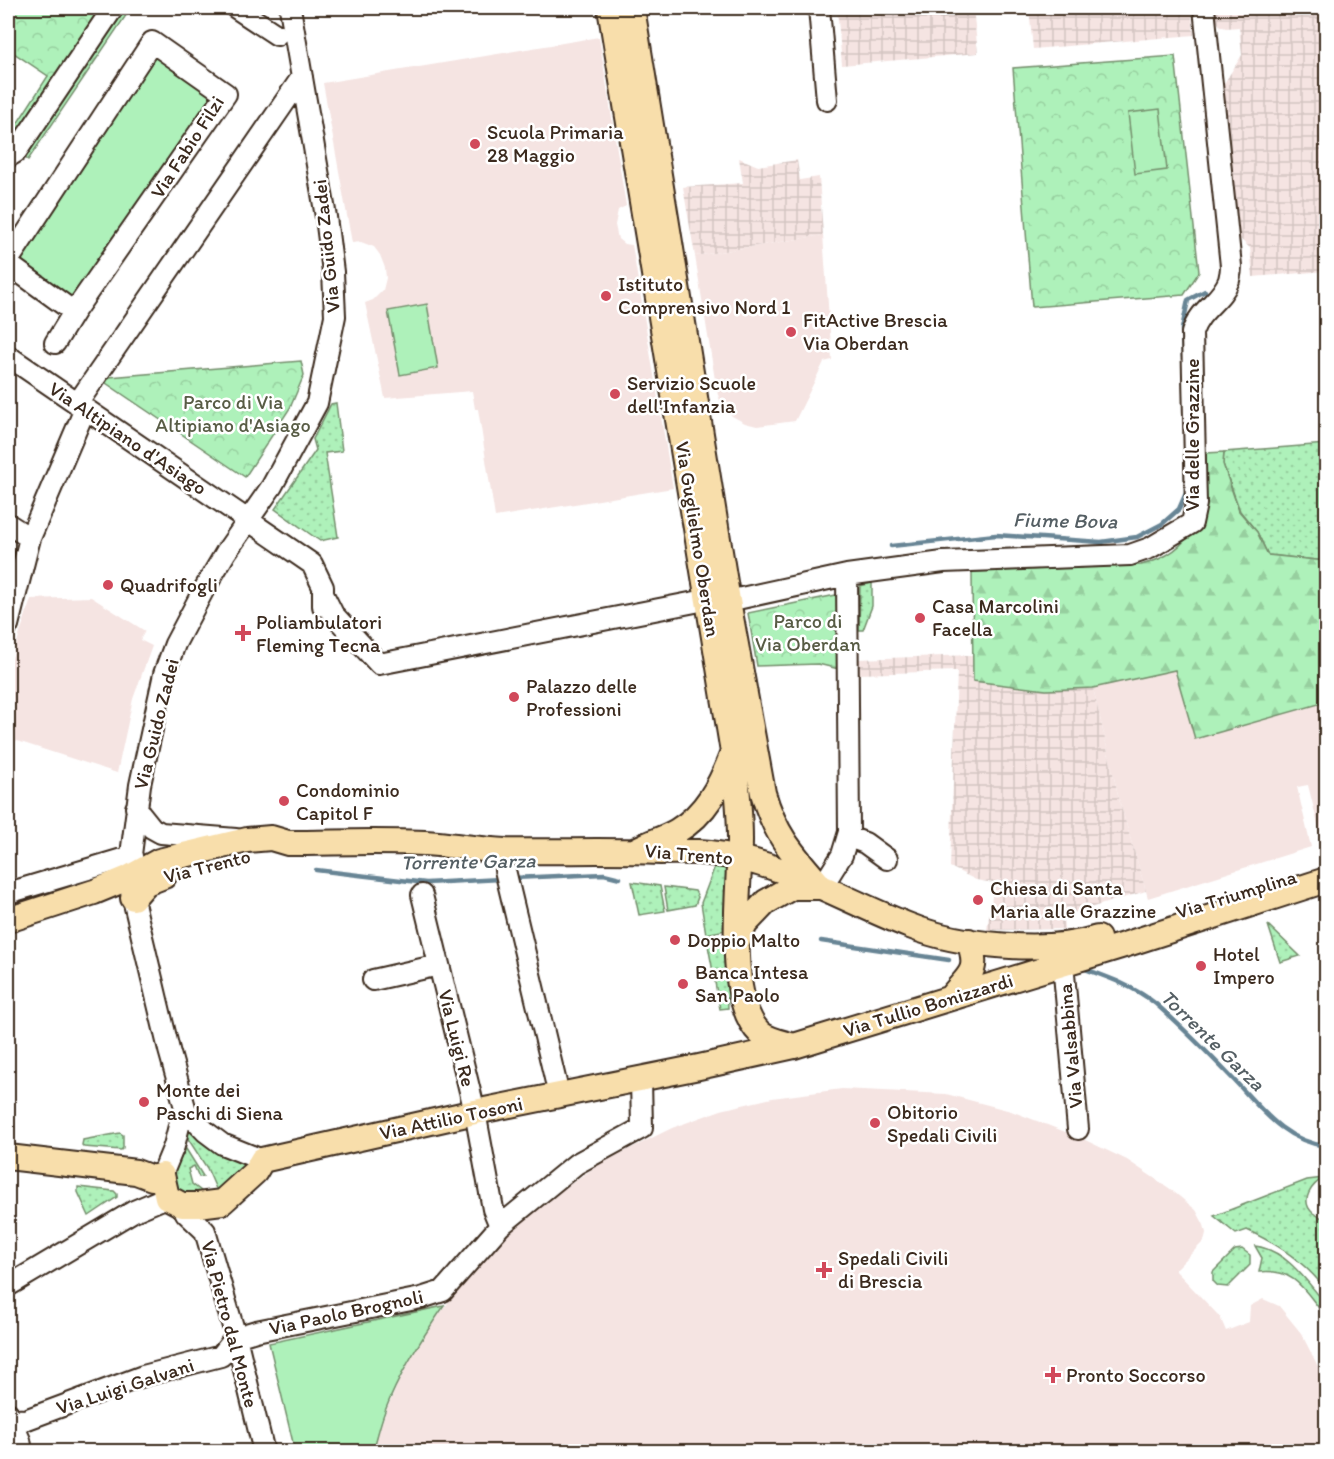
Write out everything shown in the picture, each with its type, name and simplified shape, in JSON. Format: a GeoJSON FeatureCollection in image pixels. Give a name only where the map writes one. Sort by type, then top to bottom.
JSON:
{"type":"FeatureCollection","features":[{"type":"Feature","properties":{"kind":"main road","name":"Via Guglielmo Oberdan"},"geometry":{"type":"LineString","coordinates":[[610,8],[733,752],[740,808],[736,946],[739,980],[752,1022],[761,1033],[794,1046]]}},
{"type":"Feature","properties":{"kind":"main road","name":"Via Guglielmo Oberdan"},"geometry":{"type":"LineString","coordinates":[[632,8],[728,601],[763,794],[770,816],[791,852],[822,887]]}},
{"type":"Feature","properties":{"kind":"main road"},"geometry":{"type":"LineString","coordinates":[[637,850],[677,831],[693,819],[722,782],[733,752]]}},
{"type":"Feature","properties":{"kind":"main road","name":"Via Trento"},"geometry":{"type":"LineString","coordinates":[[131,877],[159,861],[247,840],[271,838],[288,843],[431,844],[504,851],[709,852],[762,863],[912,927],[969,941],[1018,946],[1058,946],[1076,943]]}},
{"type":"Feature","properties":{"kind":"main road","name":"Via Trento"},"geometry":{"type":"LineString","coordinates":[[131,877],[146,883],[162,876],[271,850],[288,843]]}},
{"type":"Feature","properties":{"kind":"main road","name":"Via Triumplina"},"geometry":{"type":"LineString","coordinates":[[1076,943],[1326,866]]}},
{"type":"Feature","properties":{"kind":"main road"},"geometry":{"type":"LineString","coordinates":[[8,920],[94,892],[131,877]]}},
{"type":"Feature","properties":{"kind":"main road","name":"Via Triumplina"},"geometry":{"type":"LineString","coordinates":[[1063,963],[1326,880]]}},
{"type":"Feature","properties":{"kind":"main road"},"geometry":{"type":"LineString","coordinates":[[736,946],[745,924],[766,902],[792,887],[822,887]]}},
{"type":"Feature","properties":{"kind":"main road"},"geometry":{"type":"LineString","coordinates":[[950,998],[974,968],[975,958],[969,941]]}},
{"type":"Feature","properties":{"kind":"main road","name":"Via Tullio Bonizzardi"},"geometry":{"type":"LineString","coordinates":[[641,1079],[794,1046],[1063,963]]}},
{"type":"Feature","properties":{"kind":"main road","name":"Via Attilio Tosoni"},"geometry":{"type":"LineString","coordinates":[[262,1160],[475,1112],[641,1079]]}},
{"type":"Feature","properties":{"kind":"main road"},"geometry":{"type":"LineString","coordinates":[[8,1157],[136,1172],[152,1178],[170,1192],[198,1205],[222,1202],[255,1172],[262,1160]]}},
{"type":"Feature","properties":{"kind":"street"},"geometry":{"type":"LineString","coordinates":[[12,154],[113,8]]}},
{"type":"Feature","properties":{"kind":"street"},"geometry":{"type":"LineString","coordinates":[[236,8],[277,35]]}},
{"type":"Feature","properties":{"kind":"street"},"geometry":{"type":"LineString","coordinates":[[8,626],[30,538],[81,407],[303,80],[290,8]]}},
{"type":"Feature","properties":{"kind":"street"},"geometry":{"type":"LineString","coordinates":[[819,8],[827,100]]}},
{"type":"Feature","properties":{"kind":"street","name":"Via delle Grazzine"},"geometry":{"type":"LineString","coordinates":[[728,601],[847,575],[943,562],[1130,555],[1150,548],[1192,523],[1196,504],[1192,333],[1196,321],[1229,281],[1232,266],[1204,8]]}},
{"type":"Feature","properties":{"kind":"street","name":"Via Fabio Filzi"},"geometry":{"type":"LineString","coordinates":[[55,343],[74,312],[226,94],[152,42],[8,263],[74,312]]}},
{"type":"Feature","properties":{"kind":"street","name":"Via Guido Zadei"},"geometry":{"type":"LineString","coordinates":[[186,1111],[169,1050],[131,877],[136,808],[152,724],[164,674],[175,644],[226,552],[272,486],[317,403],[335,316],[333,272],[326,217],[303,80]]}},
{"type":"Feature","properties":{"kind":"street","name":"Via Altipiano d'Asiago"},"geometry":{"type":"LineString","coordinates":[[8,356],[312,564],[323,586],[323,601],[379,664],[695,602]]}},
{"type":"Feature","properties":{"kind":"street"},"geometry":{"type":"LineString","coordinates":[[8,524],[30,538]]}},
{"type":"Feature","properties":{"kind":"street"},"geometry":{"type":"LineString","coordinates":[[822,887],[842,855],[849,837],[847,575]]}},
{"type":"Feature","properties":{"kind":"street","name":"Via Trento"},"geometry":{"type":"LineString","coordinates":[[136,808],[152,828],[160,833],[247,840]]}},
{"type":"Feature","properties":{"kind":"street"},"geometry":{"type":"LineString","coordinates":[[849,837],[865,843],[887,859]]}},
{"type":"Feature","properties":{"kind":"street","name":"Via Trento"},"geometry":{"type":"LineString","coordinates":[[8,893],[131,877]]}},
{"type":"Feature","properties":{"kind":"street"},"geometry":{"type":"LineString","coordinates":[[506,878],[559,1095]]}},
{"type":"Feature","properties":{"kind":"street","name":"Via Luigi Re"},"geometry":{"type":"LineString","coordinates":[[422,895],[475,1112]]}},
{"type":"Feature","properties":{"kind":"street","name":"Via Valsabbina"},"geometry":{"type":"LineString","coordinates":[[1063,963],[1078,1129]]}},
{"type":"Feature","properties":{"kind":"street","name":"Via Luigi Re"},"geometry":{"type":"LineString","coordinates":[[373,980],[439,965]]}},
{"type":"Feature","properties":{"kind":"street","name":"Via Paolo Brognoli"},"geometry":{"type":"LineString","coordinates":[[236,1337],[421,1298],[443,1291],[500,1226],[576,1164],[642,1128],[641,1079]]}},
{"type":"Feature","properties":{"kind":"street"},"geometry":{"type":"LineString","coordinates":[[8,1286],[170,1192],[174,1146],[181,1118],[186,1111],[206,1132],[222,1144],[262,1160]]}},
{"type":"Feature","properties":{"kind":"street"},"geometry":{"type":"LineString","coordinates":[[475,1112],[493,1209],[500,1226]]}},
{"type":"Feature","properties":{"kind":"street","name":"Via Pietro dal Monte"},"geometry":{"type":"LineString","coordinates":[[170,1192],[205,1232],[236,1337],[264,1452]]}},
{"type":"Feature","properties":{"kind":"street","name":"Via Luigi Galvani"},"geometry":{"type":"LineString","coordinates":[[9,1417],[25,1420],[143,1376],[221,1356],[236,1337]]}},
{"type":"Feature","properties":{"kind":"street"},"geometry":{"type":"LineString","coordinates":[[9,1417],[22,1452]]}},
{"type":"Feature","properties":{"kind":"shaded area"},"geometry":{"type":"Polygon","coordinates":[[[837,8],[973,8],[978,53],[842,65],[837,8]]]}},
{"type":"Feature","properties":{"kind":"shaded area"},"geometry":{"type":"Polygon","coordinates":[[[1029,8],[1191,8],[1194,35],[1033,49],[1029,8]]]}},
{"type":"Feature","properties":{"kind":"shaded area"},"geometry":{"type":"Polygon","coordinates":[[[1214,8],[1326,8],[1326,271],[1253,277],[1250,248],[1240,239],[1223,85],[1242,55],[1239,27],[1220,26],[1216,20],[1214,8]]]}},
{"type":"Feature","properties":{"kind":"shaded area"},"geometry":{"type":"Polygon","coordinates":[[[599,37],[626,206],[618,210],[615,225],[618,239],[624,244],[632,245],[673,488],[495,517],[478,409],[475,409],[472,391],[385,398],[365,303],[373,300],[383,290],[386,278],[385,268],[374,247],[361,242],[352,243],[323,83],[599,37]]]}},
{"type":"Feature","properties":{"kind":"shaded area"},"geometry":{"type":"Polygon","coordinates":[[[739,158],[758,166],[797,160],[800,180],[819,177],[823,235],[695,256],[683,187],[743,183],[739,158]]]}},
{"type":"Feature","properties":{"kind":"shaded area"},"geometry":{"type":"Polygon","coordinates":[[[823,235],[832,360],[824,362],[795,421],[757,426],[745,423],[732,416],[721,403],[717,392],[695,256],[823,235]]]}},
{"type":"Feature","properties":{"kind":"shaded area"},"geometry":{"type":"Polygon","coordinates":[[[91,597],[145,631],[140,640],[152,646],[133,699],[117,773],[8,738],[8,670],[31,599],[91,597]]]}},
{"type":"Feature","properties":{"kind":"shaded area"},"geometry":{"type":"Polygon","coordinates":[[[972,655],[973,681],[1046,690],[1093,688],[1120,803],[1146,891],[1063,916],[1064,929],[987,930],[994,883],[976,880],[950,867],[957,671],[859,674],[858,659],[972,655]]]}},
{"type":"Feature","properties":{"kind":"shaded area"},"geometry":{"type":"Polygon","coordinates":[[[1175,670],[1195,739],[1326,702],[1326,849],[1324,849],[1308,785],[1297,787],[1311,847],[1148,898],[1120,803],[1093,688],[1175,670]]]}},
{"type":"Feature","properties":{"kind":"shaded area","name":"Spedali Civili di Brescia"},"geometry":{"type":"Polygon","coordinates":[[[842,1089],[946,1094],[1011,1111],[1081,1138],[1127,1160],[1169,1188],[1196,1210],[1206,1233],[1204,1241],[1175,1270],[1220,1317],[1226,1331],[1249,1322],[1250,1306],[1263,1299],[1279,1306],[1301,1333],[1326,1382],[1326,1451],[372,1452],[400,1379],[425,1334],[472,1270],[515,1226],[542,1204],[601,1163],[672,1128],[721,1110],[772,1098],[842,1089]]]}},
{"type":"Feature","properties":{"kind":"green space"},"geometry":{"type":"Polygon","coordinates":[[[8,8],[131,8],[28,160],[8,146],[8,138],[48,76],[8,49],[8,8]]]}},
{"type":"Feature","properties":{"kind":"green space"},"geometry":{"type":"Polygon","coordinates":[[[152,54],[215,98],[76,300],[14,257],[152,54]]]}},
{"type":"Feature","properties":{"kind":"green space"},"geometry":{"type":"Polygon","coordinates":[[[1175,56],[1199,272],[1184,295],[1032,307],[1013,68],[1175,56]]]}},
{"type":"Feature","properties":{"kind":"green space"},"geometry":{"type":"Polygon","coordinates":[[[1160,109],[1167,170],[1135,174],[1128,113],[1160,109]]]}},
{"type":"Feature","properties":{"kind":"green space"},"geometry":{"type":"Polygon","coordinates":[[[427,304],[438,368],[400,375],[388,311],[427,304]]]}},
{"type":"Feature","properties":{"kind":"green space","name":"Parco di Via Altipiano d'Asiago"},"geometry":{"type":"Polygon","coordinates":[[[301,361],[304,375],[290,408],[245,477],[106,383],[109,377],[301,361]]]}},
{"type":"Feature","properties":{"kind":"green space"},"geometry":{"type":"Polygon","coordinates":[[[336,403],[342,451],[325,453],[338,537],[320,541],[275,509],[316,450],[313,439],[331,404],[336,403]]]}},
{"type":"Feature","properties":{"kind":"green space"},"geometry":{"type":"Polygon","coordinates":[[[1326,444],[1326,561],[1268,555],[1257,532],[1240,511],[1223,464],[1224,452],[1326,444]]]}},
{"type":"Feature","properties":{"kind":"green space"},"geometry":{"type":"Polygon","coordinates":[[[1224,452],[1223,464],[1239,511],[1257,532],[1268,555],[1326,561],[1326,702],[1195,739],[1175,670],[1093,688],[1046,690],[973,681],[972,572],[1141,565],[1161,558],[1176,549],[1195,524],[1203,491],[1206,453],[1224,452]]]}},
{"type":"Feature","properties":{"kind":"green space"},"geometry":{"type":"Polygon","coordinates":[[[872,583],[872,606],[863,630],[859,630],[860,586],[872,583]]]}},
{"type":"Feature","properties":{"kind":"green space","name":"Parco di Via Oberdan"},"geometry":{"type":"Polygon","coordinates":[[[841,594],[843,670],[818,664],[757,666],[748,613],[841,594]]]}},
{"type":"Feature","properties":{"kind":"green space"},"geometry":{"type":"Polygon","coordinates":[[[715,866],[728,868],[726,930],[706,934],[701,903],[715,866]]]}},
{"type":"Feature","properties":{"kind":"green space"},"geometry":{"type":"Polygon","coordinates":[[[632,882],[660,886],[665,911],[639,915],[632,882]]]}},
{"type":"Feature","properties":{"kind":"green space"},"geometry":{"type":"Polygon","coordinates":[[[664,887],[695,891],[698,897],[695,905],[668,910],[664,887]]]}},
{"type":"Feature","properties":{"kind":"green space"},"geometry":{"type":"Polygon","coordinates":[[[1268,925],[1300,956],[1280,962],[1268,925]]]}},
{"type":"Feature","properties":{"kind":"green space"},"geometry":{"type":"Polygon","coordinates":[[[726,936],[728,1008],[720,1009],[707,940],[726,936]]]}},
{"type":"Feature","properties":{"kind":"green space"},"geometry":{"type":"Polygon","coordinates":[[[185,1119],[210,1146],[245,1165],[217,1191],[207,1168],[183,1131],[185,1119]]]}},
{"type":"Feature","properties":{"kind":"green space"},"geometry":{"type":"Polygon","coordinates":[[[120,1133],[123,1135],[121,1150],[82,1145],[83,1140],[120,1133]]]}},
{"type":"Feature","properties":{"kind":"green space"},"geometry":{"type":"Polygon","coordinates":[[[186,1149],[203,1176],[199,1177],[194,1166],[188,1169],[192,1184],[205,1194],[190,1196],[177,1189],[174,1184],[173,1171],[186,1149]]]}},
{"type":"Feature","properties":{"kind":"green space"},"geometry":{"type":"Polygon","coordinates":[[[1324,1178],[1315,1184],[1309,1193],[1307,1203],[1313,1213],[1326,1219],[1326,1290],[1309,1271],[1281,1248],[1247,1230],[1236,1234],[1214,1216],[1307,1180],[1324,1178]]]}},
{"type":"Feature","properties":{"kind":"green space"},"geometry":{"type":"Polygon","coordinates":[[[78,1187],[114,1191],[117,1197],[89,1216],[78,1187]]]}},
{"type":"Feature","properties":{"kind":"green space"},"geometry":{"type":"Polygon","coordinates":[[[1255,1246],[1287,1260],[1304,1277],[1326,1304],[1326,1317],[1306,1291],[1291,1278],[1283,1274],[1259,1272],[1262,1258],[1255,1246]]]}},
{"type":"Feature","properties":{"kind":"green space"},"geometry":{"type":"Polygon","coordinates":[[[1242,1249],[1250,1255],[1250,1265],[1228,1287],[1218,1286],[1213,1281],[1213,1272],[1235,1250],[1242,1249]]]}},
{"type":"Feature","properties":{"kind":"green space"},"geometry":{"type":"Polygon","coordinates":[[[444,1306],[419,1344],[397,1384],[383,1416],[373,1451],[295,1451],[269,1343],[444,1306]]]}},
{"type":"Feature","properties":{"kind":"waterway","name":"Fiume Bova"},"geometry":{"type":"LineString","coordinates":[[1183,358],[1182,329],[1188,300],[1205,291]]}},
{"type":"Feature","properties":{"kind":"waterway","name":"Fiume Bova"},"geometry":{"type":"LineString","coordinates":[[891,546],[996,535],[1101,542],[1137,537],[1162,524],[1179,509],[1186,493],[1186,474]]}},
{"type":"Feature","properties":{"kind":"waterway","name":"Torrente Garza"},"geometry":{"type":"LineString","coordinates":[[316,870],[426,883],[501,879]]}},
{"type":"Feature","properties":{"kind":"waterway","name":"Torrente Garza"},"geometry":{"type":"LineString","coordinates":[[513,878],[604,874],[620,878]]}},
{"type":"Feature","properties":{"kind":"waterway","name":"Torrente Garza"},"geometry":{"type":"LineString","coordinates":[[821,941],[949,960]]}},
{"type":"Feature","properties":{"kind":"waterway","name":"Torrente Garza"},"geometry":{"type":"LineString","coordinates":[[1082,968],[1120,983],[1148,998],[1195,1040],[1273,1121],[1297,1137],[1326,1146]]}},
{"type":"Feature","properties":{"kind":"place","name":"Scuola Primaria 28 Maggio"},"geometry":{"type":"Point","coordinates":[475,144]}},
{"type":"Feature","properties":{"kind":"place","name":"Istituto Comprensivo Nord 1"},"geometry":{"type":"Point","coordinates":[606,296]}},
{"type":"Feature","properties":{"kind":"place","name":"FitActive Brescia Via Oberdan"},"geometry":{"type":"Point","coordinates":[791,332]}},
{"type":"Feature","properties":{"kind":"place","name":"Servizio Scuole dell'Infanzia"},"geometry":{"type":"Point","coordinates":[615,394]}},
{"type":"Feature","properties":{"kind":"place","name":"Quadrifogli"},"geometry":{"type":"Point","coordinates":[108,585]}},
{"type":"Feature","properties":{"kind":"place","name":"Casa Marcolini Facella"},"geometry":{"type":"Point","coordinates":[920,618]}},
{"type":"Feature","properties":{"kind":"place","name":"Poliambulatori Fleming Tecna"},"geometry":{"type":"Point","coordinates":[243,633]}},
{"type":"Feature","properties":{"kind":"place","name":"Palazzo delle Professioni"},"geometry":{"type":"Point","coordinates":[514,697]}},
{"type":"Feature","properties":{"kind":"place","name":"Condominio Capitol F"},"geometry":{"type":"Point","coordinates":[284,801]}},
{"type":"Feature","properties":{"kind":"place","name":"Chiesa di Santa Maria alle Grazzine"},"geometry":{"type":"Point","coordinates":[978,900]}},
{"type":"Feature","properties":{"kind":"place","name":"Doppio Malto"},"geometry":{"type":"Point","coordinates":[675,940]}},
{"type":"Feature","properties":{"kind":"place","name":"Hotel Impero"},"geometry":{"type":"Point","coordinates":[1201,966]}},
{"type":"Feature","properties":{"kind":"place","name":"Banca Intesa San Paolo"},"geometry":{"type":"Point","coordinates":[683,984]}},
{"type":"Feature","properties":{"kind":"place","name":"Monte dei Paschi di Siena"},"geometry":{"type":"Point","coordinates":[144,1102]}},
{"type":"Feature","properties":{"kind":"place","name":"Obitorio Spedali Civili"},"geometry":{"type":"Point","coordinates":[875,1123]}},
{"type":"Feature","properties":{"kind":"place","name":"Spedali Civili di Brescia"},"geometry":{"type":"Point","coordinates":[824,1270]}},
{"type":"Feature","properties":{"kind":"place","name":"Pronto Soccorso"},"geometry":{"type":"Point","coordinates":[1053,1375]}}]}
